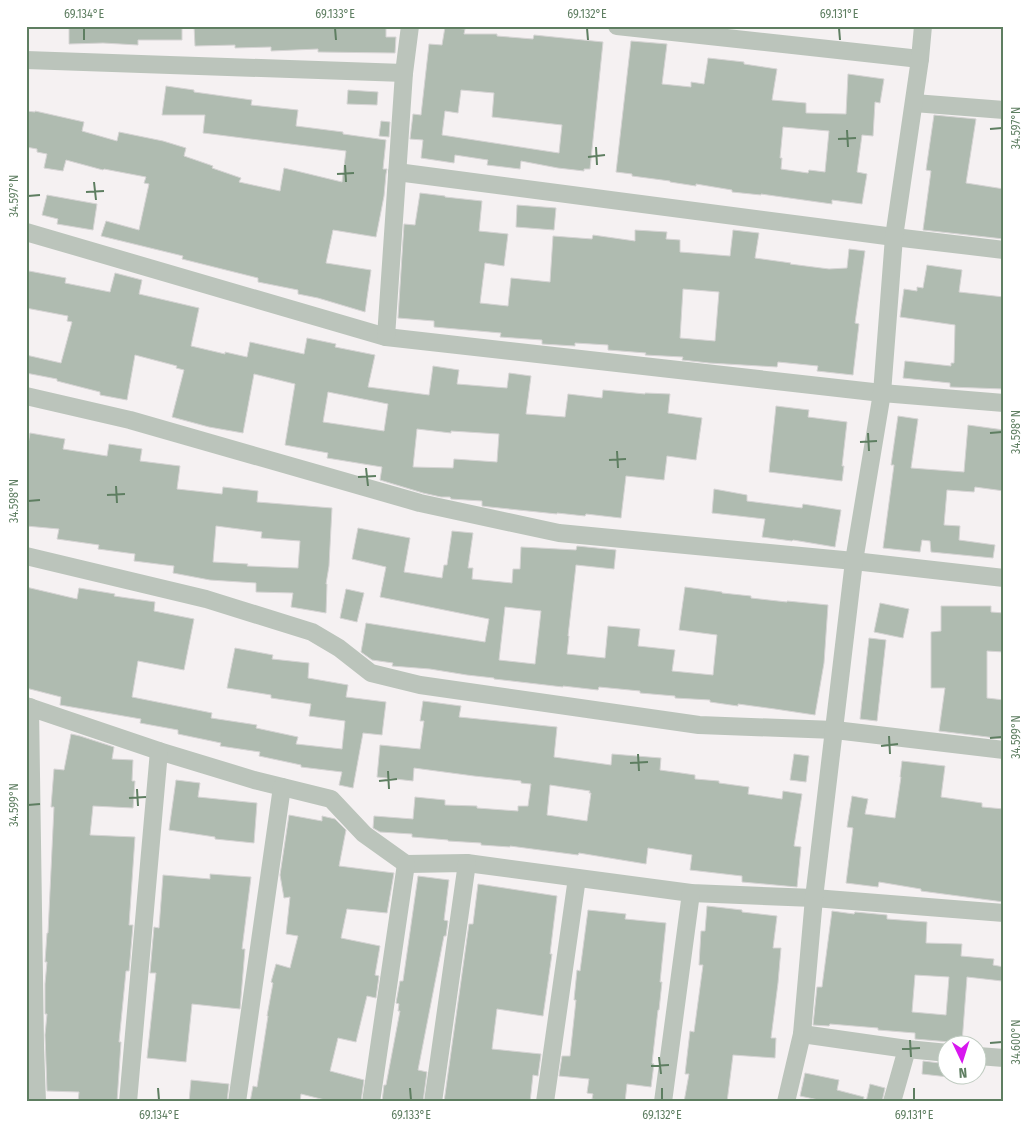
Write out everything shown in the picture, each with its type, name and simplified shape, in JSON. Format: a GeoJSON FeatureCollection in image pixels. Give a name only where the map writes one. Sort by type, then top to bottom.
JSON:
{"type":"FeatureCollection","features":[{"type":"Feature","properties":{"kind":"street"},"geometry":{"type":"LineString","coordinates":[[386,336],[404,73],[410,26]]}},
{"type":"Feature","properties":{"kind":"street"},"geometry":{"type":"LineString","coordinates":[[617,26],[920,59]]}},
{"type":"Feature","properties":{"kind":"street"},"geometry":{"type":"LineString","coordinates":[[786,1102],[802,1034],[814,898],[854,561],[882,393],[894,237],[920,59],[923,26]]}},
{"type":"Feature","properties":{"kind":"street"},"geometry":{"type":"LineString","coordinates":[[26,60],[404,73]]}},
{"type":"Feature","properties":{"kind":"street"},"geometry":{"type":"LineString","coordinates":[[914,102],[1004,110]]}},
{"type":"Feature","properties":{"kind":"street"},"geometry":{"type":"LineString","coordinates":[[397,172],[1004,250]]}},
{"type":"Feature","properties":{"kind":"street"},"geometry":{"type":"LineString","coordinates":[[26,232],[386,336],[882,393],[1004,403]]}},
{"type":"Feature","properties":{"kind":"street"},"geometry":{"type":"LineString","coordinates":[[26,396],[130,420],[420,503],[559,533],[854,561],[1004,578]]}},
{"type":"Feature","properties":{"kind":"street"},"geometry":{"type":"LineString","coordinates":[[26,556],[206,599],[312,632],[339,648],[371,673],[420,685],[699,724],[835,730],[1004,750]]}},
{"type":"Feature","properties":{"kind":"street"},"geometry":{"type":"LineString","coordinates":[[37,1102],[30,1045],[28,707],[159,751],[254,780],[332,799],[364,834],[406,864],[467,863],[691,893],[814,898],[1004,913]]}},
{"type":"Feature","properties":{"kind":"street"},"geometry":{"type":"LineString","coordinates":[[128,1102],[159,751]]}},
{"type":"Feature","properties":{"kind":"street"},"geometry":{"type":"LineString","coordinates":[[237,1102],[282,787]]}},
{"type":"Feature","properties":{"kind":"street"},"geometry":{"type":"LineString","coordinates":[[433,1102],[467,863]]}},
{"type":"Feature","properties":{"kind":"street"},"geometry":{"type":"LineString","coordinates":[[371,1102],[406,864]]}},
{"type":"Feature","properties":{"kind":"street"},"geometry":{"type":"LineString","coordinates":[[545,1102],[577,878]]}},
{"type":"Feature","properties":{"kind":"street"},"geometry":{"type":"LineString","coordinates":[[663,1102],[691,893]]}},
{"type":"Feature","properties":{"kind":"street"},"geometry":{"type":"LineString","coordinates":[[802,1034],[938,1052]]}},
{"type":"Feature","properties":{"kind":"street"},"geometry":{"type":"LineString","coordinates":[[892,1102],[907,1049]]}},
{"type":"Feature","properties":{"kind":"street"},"geometry":{"type":"LineString","coordinates":[[988,1057],[1004,1058]]}},
{"type":"Feature","properties":{"kind":"building"},"geometry":{"type":"Polygon","coordinates":[[[69,26],[182,26],[182,40],[138,40],[138,45],[69,44],[69,26]]]}},
{"type":"Feature","properties":{"kind":"building"},"geometry":{"type":"Polygon","coordinates":[[[194,26],[386,26],[386,37],[396,37],[395,53],[318,52],[318,49],[271,51],[271,47],[235,48],[235,45],[195,46],[194,26]]]}},
{"type":"Feature","properties":{"kind":"building"},"geometry":{"type":"Polygon","coordinates":[[[445,27],[465,29],[464,34],[497,34],[497,36],[533,39],[534,35],[603,42],[590,169],[584,169],[584,171],[558,168],[521,161],[520,169],[487,165],[488,160],[455,155],[454,163],[421,158],[423,140],[410,139],[413,114],[421,115],[429,44],[442,45],[445,27]],[[461,90],[458,113],[445,111],[442,135],[559,153],[562,125],[492,117],[494,93],[461,90]]]}},
{"type":"Feature","properties":{"kind":"building"},"geometry":{"type":"Polygon","coordinates":[[[631,41],[667,44],[662,84],[691,87],[691,82],[704,84],[708,58],[744,62],[744,64],[777,69],[772,100],[806,103],[806,113],[846,114],[848,74],[884,79],[880,103],[875,102],[873,136],[862,135],[857,172],[867,174],[862,204],[832,200],[832,204],[732,192],[732,190],[670,182],[616,172],[631,41]],[[783,127],[780,158],[782,158],[781,169],[808,173],[809,170],[825,172],[829,131],[783,127]]]}},
{"type":"Feature","properties":{"kind":"building"},"geometry":{"type":"Polygon","coordinates":[[[166,86],[252,100],[251,105],[298,110],[296,126],[386,140],[383,169],[387,169],[376,237],[333,230],[326,263],[371,270],[365,312],[298,294],[298,290],[258,282],[258,278],[182,259],[183,256],[101,236],[106,221],[139,230],[149,184],[144,183],[146,177],[103,170],[66,160],[63,171],[44,168],[47,154],[37,152],[37,149],[26,147],[26,111],[35,111],[84,122],[82,131],[117,141],[119,132],[186,148],[184,156],[241,178],[239,182],[280,191],[284,168],[342,182],[346,151],[203,133],[205,115],[162,115],[166,86]]]}},
{"type":"Feature","properties":{"kind":"building"},"geometry":{"type":"Polygon","coordinates":[[[348,90],[378,92],[377,105],[347,104],[348,90]]]}},
{"type":"Feature","properties":{"kind":"building"},"geometry":{"type":"Polygon","coordinates":[[[934,115],[976,119],[966,183],[1004,189],[1004,239],[923,230],[931,171],[926,170],[934,115]]]}},
{"type":"Feature","properties":{"kind":"building"},"geometry":{"type":"Polygon","coordinates":[[[381,121],[390,122],[389,137],[379,136],[381,121]]]}},
{"type":"Feature","properties":{"kind":"building"},"geometry":{"type":"Polygon","coordinates":[[[420,193],[482,201],[479,231],[508,234],[504,266],[485,263],[480,303],[508,306],[511,278],[550,282],[553,236],[592,239],[593,235],[635,241],[635,230],[667,232],[666,239],[680,240],[680,252],[730,256],[733,230],[759,233],[755,258],[829,269],[847,268],[849,249],[865,251],[855,323],[859,324],[853,375],[817,371],[818,366],[778,362],[777,367],[682,360],[683,357],[645,355],[646,353],[608,350],[608,345],[542,344],[542,340],[500,337],[501,333],[434,327],[434,321],[398,318],[404,224],[415,225],[420,193]],[[683,289],[680,338],[715,341],[719,292],[683,289]]]}},
{"type":"Feature","properties":{"kind":"building"},"geometry":{"type":"Polygon","coordinates":[[[47,195],[97,204],[93,230],[57,224],[58,219],[42,215],[47,195]]]}},
{"type":"Feature","properties":{"kind":"building"},"geometry":{"type":"Polygon","coordinates":[[[517,205],[556,208],[554,230],[516,227],[517,205]]]}},
{"type":"Feature","properties":{"kind":"building"},"geometry":{"type":"Polygon","coordinates":[[[927,265],[962,270],[959,292],[1004,297],[1004,389],[950,387],[950,383],[903,378],[905,361],[951,366],[951,363],[954,363],[955,325],[900,317],[904,289],[917,291],[917,287],[923,288],[927,265]]]}},
{"type":"Feature","properties":{"kind":"building"},"geometry":{"type":"Polygon","coordinates":[[[29,271],[66,278],[65,283],[110,292],[115,273],[142,280],[139,294],[199,308],[191,346],[247,357],[250,342],[304,354],[307,338],[336,344],[335,347],[375,355],[368,387],[429,395],[433,366],[459,370],[457,384],[507,388],[509,373],[531,376],[526,414],[565,417],[568,394],[602,398],[603,390],[670,394],[668,413],[702,418],[696,460],[667,456],[664,480],[626,476],[621,518],[586,514],[585,516],[557,514],[482,506],[482,501],[451,499],[450,497],[423,493],[380,480],[382,467],[327,458],[328,453],[285,445],[295,384],[254,374],[243,433],[209,427],[172,417],[184,370],[176,368],[177,366],[135,355],[127,400],[100,395],[100,392],[57,381],[57,379],[26,373],[26,355],[61,363],[72,322],[67,321],[68,316],[26,308],[26,284],[29,271]],[[328,392],[323,422],[384,431],[388,404],[328,392]],[[417,429],[413,467],[453,468],[454,459],[497,462],[499,434],[451,431],[451,433],[417,429]]]}},
{"type":"Feature","properties":{"kind":"building"},"geometry":{"type":"Polygon","coordinates":[[[776,406],[809,410],[808,417],[847,422],[842,481],[769,472],[776,406]]]}},
{"type":"Feature","properties":{"kind":"building"},"geometry":{"type":"Polygon","coordinates":[[[898,416],[918,419],[911,468],[964,472],[968,425],[1004,430],[1004,491],[975,487],[974,492],[947,490],[944,525],[960,526],[959,540],[995,545],[993,558],[931,552],[930,541],[922,540],[920,552],[883,548],[894,465],[891,465],[898,416]]]}},
{"type":"Feature","properties":{"kind":"building"},"geometry":{"type":"Polygon","coordinates":[[[30,433],[65,439],[63,449],[107,456],[109,444],[142,449],[140,461],[180,466],[177,489],[222,494],[223,487],[258,491],[257,502],[332,508],[329,566],[326,584],[326,613],[291,607],[293,593],[256,592],[256,583],[210,580],[173,573],[174,566],[134,561],[135,554],[98,549],[99,545],[57,539],[59,529],[26,526],[26,456],[30,433]],[[216,526],[213,562],[248,564],[247,566],[298,568],[300,541],[261,538],[262,532],[216,526]]]}},
{"type":"Feature","properties":{"kind":"building"},"geometry":{"type":"Polygon","coordinates":[[[714,489],[747,495],[747,501],[802,508],[803,504],[841,510],[835,547],[762,537],[765,519],[712,513],[714,489]]]}},
{"type":"Feature","properties":{"kind":"building"},"geometry":{"type":"Polygon","coordinates":[[[358,528],[410,538],[404,572],[442,578],[444,565],[447,565],[452,531],[473,533],[468,568],[473,568],[472,579],[512,583],[513,569],[520,569],[521,547],[576,550],[577,546],[616,550],[614,569],[576,565],[567,654],[605,658],[608,626],[640,629],[638,646],[675,650],[672,671],[713,675],[717,635],[679,630],[685,587],[751,596],[751,598],[828,605],[824,663],[815,715],[710,702],[710,700],[675,698],[675,696],[640,693],[640,691],[599,687],[598,690],[494,679],[430,669],[392,666],[393,663],[372,660],[361,652],[366,623],[485,642],[489,619],[380,597],[386,567],[352,559],[358,528]],[[505,607],[499,660],[535,664],[541,611],[505,607]]]}},
{"type":"Feature","properties":{"kind":"building"},"geometry":{"type":"Polygon","coordinates":[[[26,587],[77,599],[79,588],[115,594],[114,596],[155,602],[154,611],[194,619],[184,670],[138,661],[132,697],[212,713],[211,718],[257,725],[256,728],[298,737],[296,744],[342,749],[345,721],[309,716],[311,704],[271,698],[271,695],[227,688],[235,648],[273,655],[272,659],[309,663],[308,678],[348,685],[346,697],[386,702],[382,735],[363,733],[353,788],[339,785],[342,772],[301,767],[301,765],[259,756],[260,752],[220,746],[221,743],[178,734],[178,730],[140,723],[141,719],[60,705],[61,697],[26,688],[26,587]]]}},
{"type":"Feature","properties":{"kind":"building"},"geometry":{"type":"Polygon","coordinates":[[[346,589],[364,593],[357,622],[340,618],[346,589]]]}},
{"type":"Feature","properties":{"kind":"building"},"geometry":{"type":"Polygon","coordinates":[[[880,603],[909,609],[903,638],[874,632],[880,603]]]}},
{"type":"Feature","properties":{"kind":"building"},"geometry":{"type":"Polygon","coordinates":[[[941,606],[991,606],[991,612],[1004,613],[1004,652],[987,651],[987,698],[1004,700],[1004,739],[939,731],[945,688],[931,688],[931,632],[941,631],[941,606]]]}},
{"type":"Feature","properties":{"kind":"building"},"geometry":{"type":"Polygon","coordinates":[[[869,638],[886,640],[877,721],[860,719],[869,638]]]}},
{"type":"Feature","properties":{"kind":"building"},"geometry":{"type":"Polygon","coordinates":[[[423,701],[461,706],[459,717],[557,727],[554,757],[611,765],[612,754],[661,758],[660,770],[695,775],[695,779],[719,781],[719,783],[749,787],[748,794],[782,799],[783,791],[802,794],[794,846],[801,847],[797,887],[742,882],[742,876],[690,870],[692,855],[648,848],[646,864],[579,853],[578,855],[510,846],[481,845],[481,843],[412,837],[412,834],[380,832],[373,828],[374,816],[413,819],[415,797],[445,800],[445,805],[477,806],[477,808],[518,811],[518,806],[528,806],[531,784],[521,783],[521,781],[414,768],[413,781],[377,777],[380,745],[420,749],[424,721],[420,721],[423,701]],[[550,785],[547,815],[587,821],[590,791],[550,785]]]}},
{"type":"Feature","properties":{"kind":"building"},"geometry":{"type":"Polygon","coordinates":[[[71,734],[114,747],[112,759],[133,760],[132,781],[135,781],[133,808],[93,806],[90,835],[135,837],[129,925],[133,925],[119,1042],[121,1042],[117,1102],[78,1102],[79,1092],[47,1091],[45,984],[47,962],[45,962],[54,807],[51,807],[54,769],[64,770],[71,734]]]}},
{"type":"Feature","properties":{"kind":"building"},"geometry":{"type":"Polygon","coordinates":[[[794,754],[809,756],[806,782],[790,780],[794,754]]]}},
{"type":"Feature","properties":{"kind":"building"},"geometry":{"type":"Polygon","coordinates":[[[902,761],[945,766],[941,797],[982,803],[982,807],[1004,809],[1004,902],[921,891],[921,889],[879,882],[878,887],[846,883],[853,828],[847,827],[852,796],[868,799],[865,814],[895,818],[902,761]]]}},
{"type":"Feature","properties":{"kind":"building"},"geometry":{"type":"Polygon","coordinates":[[[176,780],[200,783],[198,797],[257,803],[254,843],[215,839],[215,837],[169,830],[176,780]]]}},
{"type":"Feature","properties":{"kind":"building"},"geometry":{"type":"Polygon","coordinates":[[[289,815],[322,821],[322,816],[335,819],[346,830],[339,866],[394,873],[387,913],[347,909],[341,938],[380,946],[375,975],[379,976],[376,998],[367,996],[356,1042],[338,1038],[330,1071],[364,1080],[361,1102],[333,1102],[301,1094],[300,1102],[250,1102],[253,1086],[257,1087],[273,983],[271,982],[276,964],[290,968],[298,936],[286,934],[290,897],[284,898],[280,875],[289,815]]]}},
{"type":"Feature","properties":{"kind":"building"},"geometry":{"type":"Polygon","coordinates":[[[210,874],[251,877],[242,949],[245,949],[240,1009],[192,1004],[186,1062],[147,1058],[156,973],[150,973],[154,927],[159,928],[163,875],[210,879],[210,874]]]}},
{"type":"Feature","properties":{"kind":"building"},"geometry":{"type":"Polygon","coordinates":[[[418,876],[449,880],[444,920],[448,921],[446,936],[444,936],[418,1070],[427,1072],[423,1102],[382,1102],[400,1011],[398,1011],[399,1004],[396,1003],[400,981],[403,981],[418,876]]]}},
{"type":"Feature","properties":{"kind":"building"},"geometry":{"type":"Polygon","coordinates":[[[478,884],[557,896],[550,954],[552,954],[543,1016],[497,1009],[492,1049],[541,1054],[538,1076],[533,1075],[530,1102],[444,1102],[469,924],[473,924],[478,884]]]}},
{"type":"Feature","properties":{"kind":"building"},"geometry":{"type":"Polygon","coordinates":[[[707,906],[777,916],[773,948],[781,948],[771,1038],[776,1038],[775,1058],[733,1055],[727,1102],[684,1102],[689,1074],[685,1074],[690,1031],[694,1032],[703,965],[699,965],[701,931],[705,931],[707,906]]]}},
{"type":"Feature","properties":{"kind":"building"},"geometry":{"type":"Polygon","coordinates":[[[588,910],[626,914],[625,919],[666,923],[651,1087],[627,1084],[625,1102],[592,1099],[593,1094],[587,1093],[589,1079],[559,1076],[562,1056],[570,1056],[577,970],[580,971],[588,910]]]}},
{"type":"Feature","properties":{"kind":"building"},"geometry":{"type":"Polygon","coordinates":[[[832,911],[887,915],[887,919],[927,922],[926,943],[962,944],[961,956],[994,959],[993,965],[1004,967],[1002,981],[967,977],[963,1036],[938,1036],[938,1041],[915,1039],[915,1033],[878,1030],[878,1028],[830,1024],[829,1026],[813,1025],[817,987],[822,987],[832,911]],[[915,975],[912,1012],[946,1015],[949,977],[915,975]]]}},
{"type":"Feature","properties":{"kind":"building"},"geometry":{"type":"Polygon","coordinates":[[[923,1061],[938,1063],[938,1076],[922,1074],[923,1061]]]}},
{"type":"Feature","properties":{"kind":"building"},"geometry":{"type":"Polygon","coordinates":[[[805,1073],[839,1080],[837,1090],[864,1097],[863,1102],[828,1102],[800,1096],[805,1073]]]}},
{"type":"Feature","properties":{"kind":"building"},"geometry":{"type":"Polygon","coordinates":[[[191,1080],[229,1084],[227,1102],[189,1102],[191,1080]]]}},
{"type":"Feature","properties":{"kind":"building"},"geometry":{"type":"Polygon","coordinates":[[[870,1084],[885,1088],[882,1102],[866,1102],[870,1084]]]}}]}
